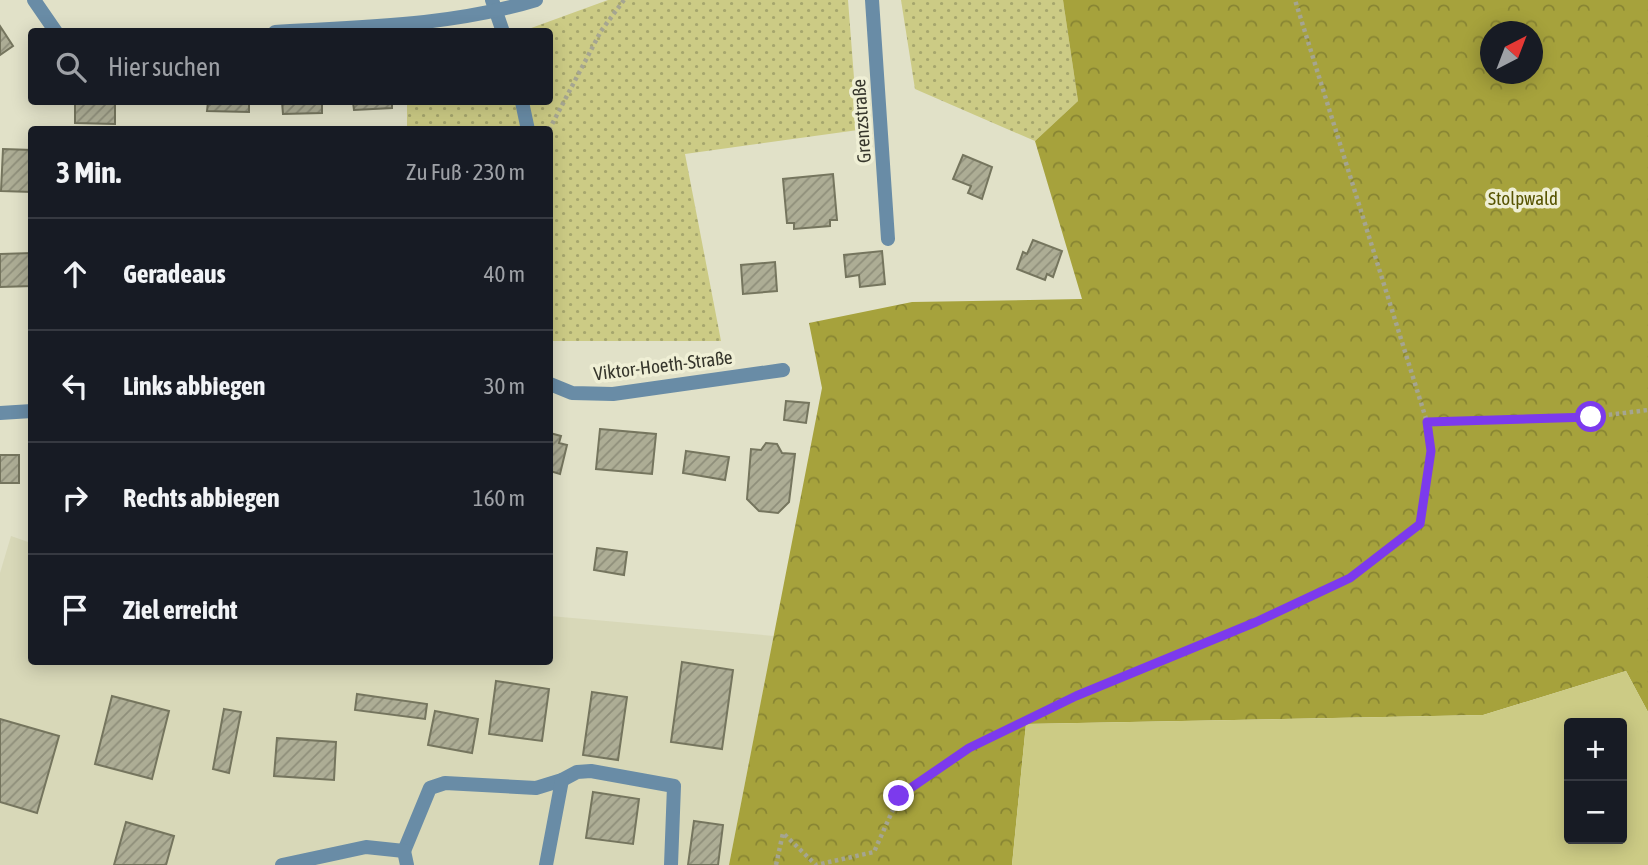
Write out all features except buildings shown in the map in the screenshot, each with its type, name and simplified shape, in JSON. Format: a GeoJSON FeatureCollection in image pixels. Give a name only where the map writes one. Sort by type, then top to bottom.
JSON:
{"type":"FeatureCollection","features":[{"type":"Feature","properties":{"kind":"street"},"geometry":{"type":"LineString","coordinates":[[34,0],[53,28]]}},
{"type":"Feature","properties":{"kind":"street"},"geometry":{"type":"LineString","coordinates":[[354,28],[394,26],[536,0]]}},
{"type":"Feature","properties":{"kind":"street","name":"Grenzstraße"},"geometry":{"type":"LineString","coordinates":[[872,0],[888,239]]}},
{"type":"Feature","properties":{"kind":"street"},"geometry":{"type":"LineString","coordinates":[[495,6],[502,28]]}},
{"type":"Feature","properties":{"kind":"street"},"geometry":{"type":"LineString","coordinates":[[523,105],[527,126]]}},
{"type":"Feature","properties":{"kind":"street","name":"Viktor-Hoeth-Straße"},"geometry":{"type":"LineString","coordinates":[[553,385],[572,393],[613,394],[783,370]]}},
{"type":"Feature","properties":{"kind":"street"},"geometry":{"type":"LineString","coordinates":[[0,412],[28,411]]}},
{"type":"Feature","properties":{"kind":"street"},"geometry":{"type":"LineString","coordinates":[[282,865],[366,847],[405,858],[430,788],[445,783],[536,788],[577,772],[591,771],[674,786],[671,865]]}},
{"type":"Feature","properties":{"kind":"street"},"geometry":{"type":"LineString","coordinates":[[546,865],[562,780]]}},
{"type":"Feature","properties":{"kind":"path"},"geometry":{"type":"LineString","coordinates":[[551,126],[601,31],[624,0]]}},
{"type":"Feature","properties":{"kind":"path"},"geometry":{"type":"LineString","coordinates":[[776,865],[783,833],[816,865],[874,852],[899,796],[969,748],[1076,696],[1256,622],[1350,578],[1420,524],[1431,451],[1427,422],[1295,0]]}},
{"type":"Feature","properties":{"kind":"path"},"geometry":{"type":"LineString","coordinates":[[1427,422],[1591,417],[1648,410]]}},
{"type":"Feature","properties":{"kind":"shaded area"},"geometry":{"type":"Polygon","coordinates":[[[608,0],[848,0],[858,130],[685,154],[721,341],[553,341],[553,126],[407,126],[407,105],[553,105],[553,28],[531,28],[608,0]]]}},
{"type":"Feature","properties":{"kind":"shaded area"},"geometry":{"type":"Polygon","coordinates":[[[901,0],[1063,0],[1078,101],[1035,141],[915,89],[901,0]]]}},
{"type":"Feature","properties":{"kind":"shaded area"},"geometry":{"type":"Polygon","coordinates":[[[11,536],[28,542],[28,665],[553,665],[553,616],[774,636],[729,865],[0,865],[0,573],[11,536]]]}},
{"type":"Feature","properties":{"kind":"shaded area"},"geometry":{"type":"Polygon","coordinates":[[[1626,671],[1648,712],[1648,865],[1012,865],[1026,724],[1483,715],[1626,671]]]}},
{"type":"Feature","properties":{"kind":"green space","name":"Stolpwald"},"geometry":{"type":"Polygon","coordinates":[[[1063,0],[1648,0],[1648,712],[1626,671],[1483,715],[1026,724],[1012,865],[729,865],[822,388],[809,323],[912,302],[1082,299],[1035,141],[1078,101],[1063,0]]]}},
{"type":"Feature","properties":{"kind":"route"},"geometry":{"type":"LineString","coordinates":[[899,796],[969,748],[1076,696],[1256,622],[1350,578],[1420,524],[1431,451],[1427,422],[1591,417]]}}]}
